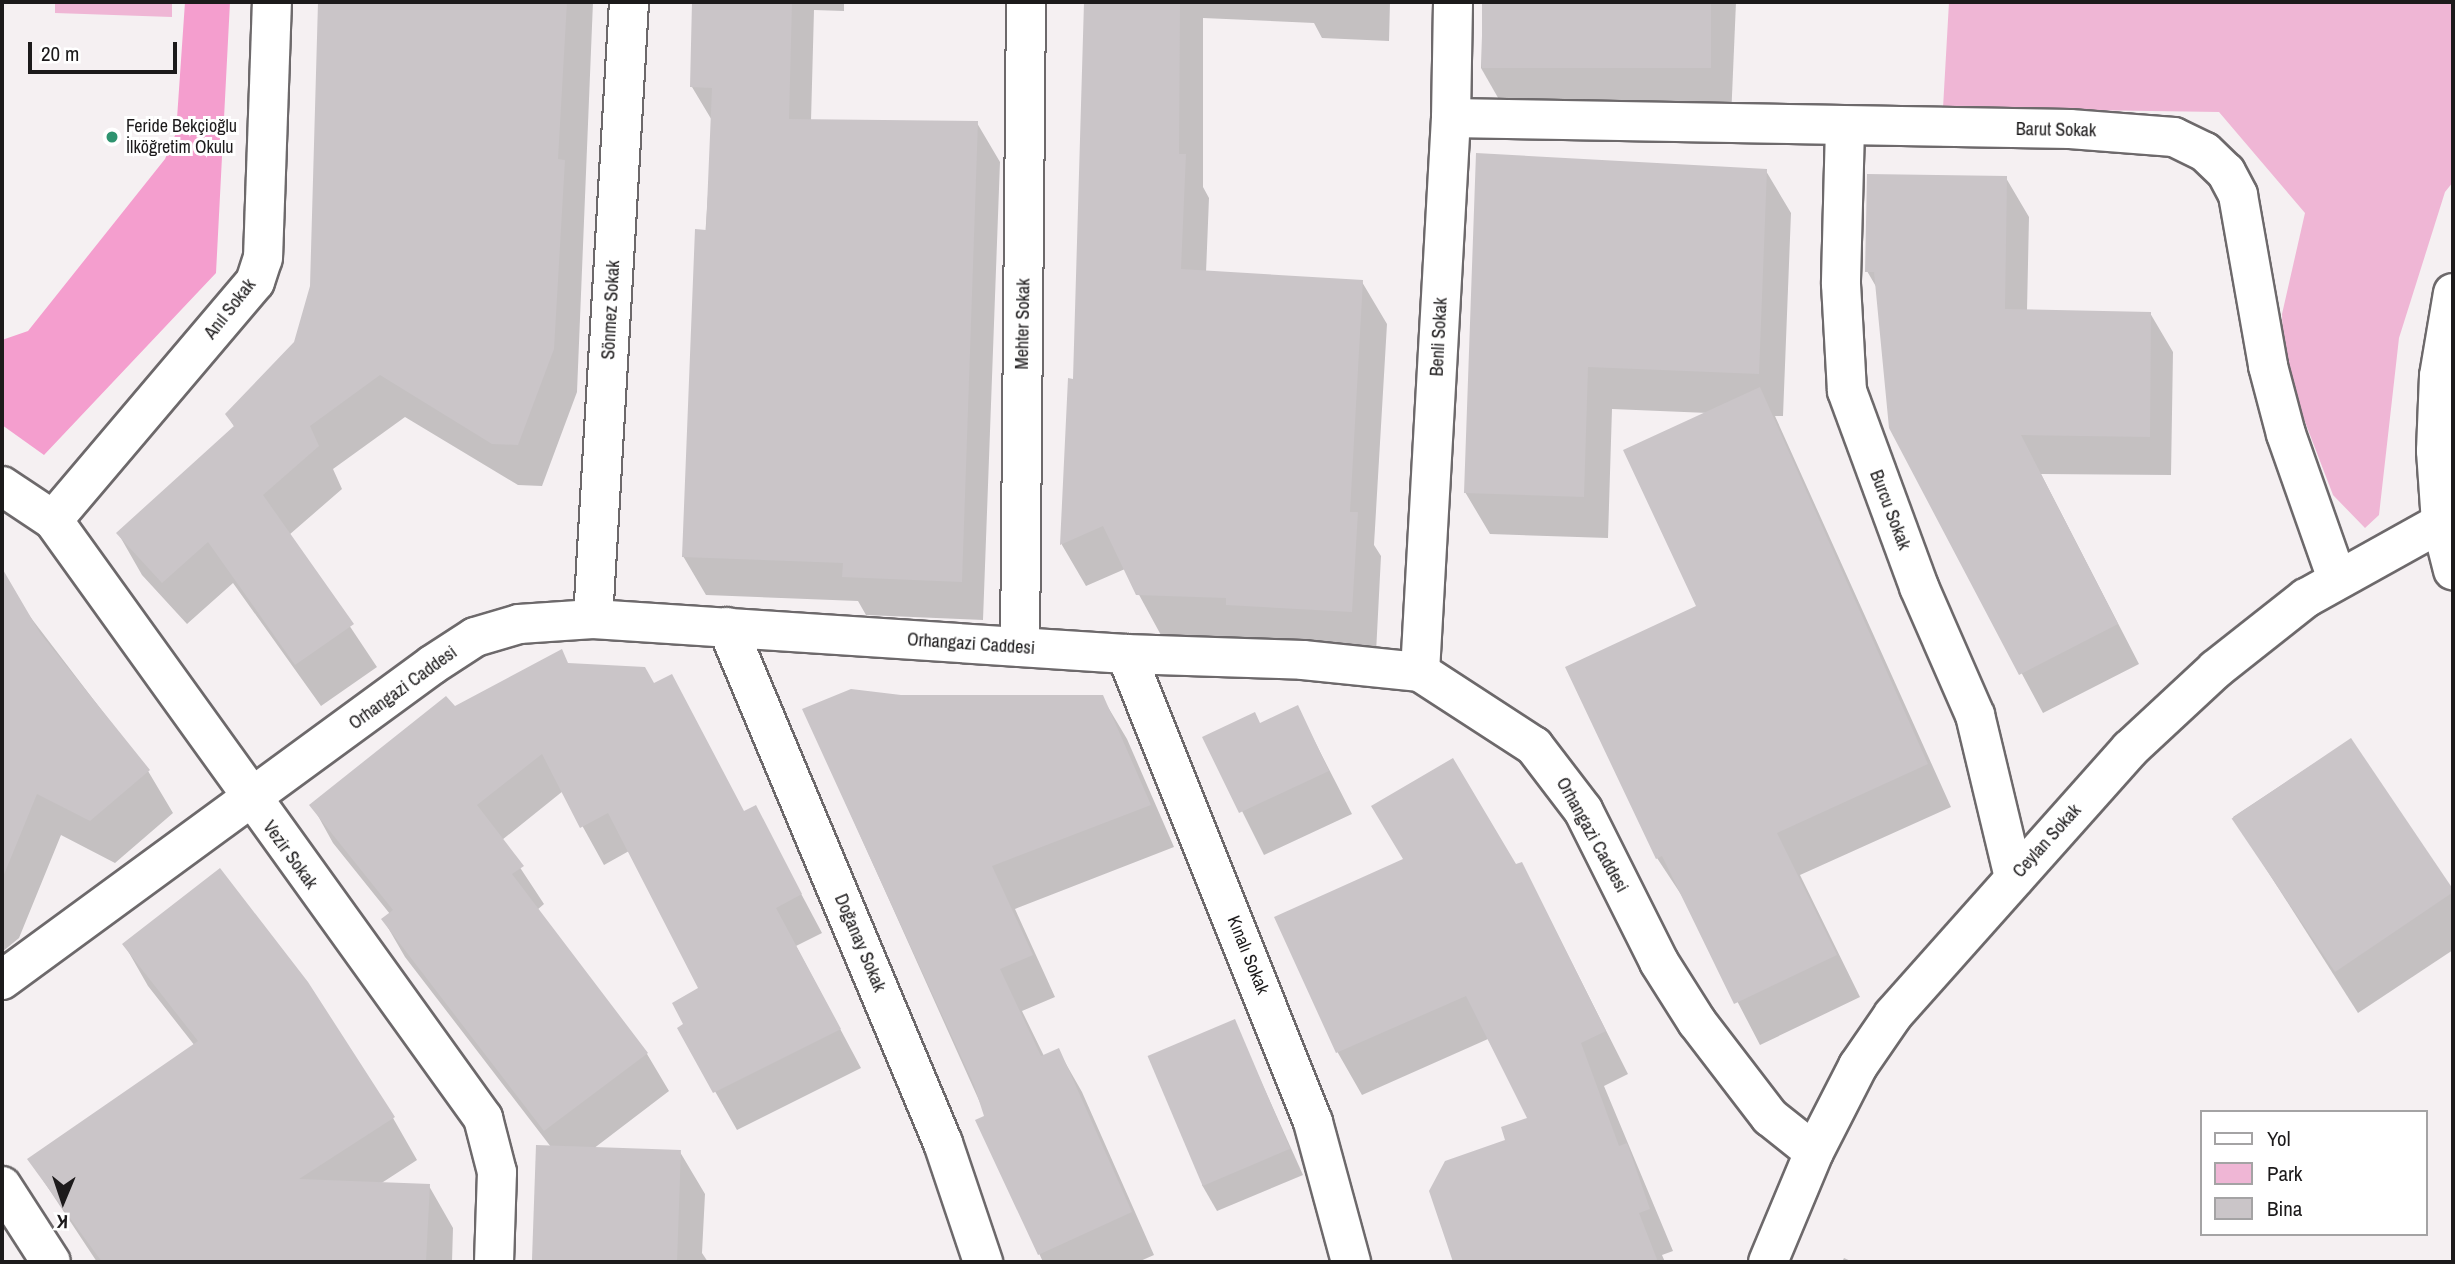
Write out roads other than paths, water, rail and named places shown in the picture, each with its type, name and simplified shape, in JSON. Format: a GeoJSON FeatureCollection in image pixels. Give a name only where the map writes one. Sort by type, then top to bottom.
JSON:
{"type":"FeatureCollection","features":[{"type":"Feature","properties":{"kind":"street","name":"Anıl Sokak"},"geometry":{"type":"LineString","coordinates":[[53,520],[255,282],[263,258],[272,2]]}},
{"type":"Feature","properties":{"kind":"street","name":"Sönmez Sokak"},"geometry":{"type":"LineString","coordinates":[[593,619],[629,2]]}},
{"type":"Feature","properties":{"kind":"street","name":"Mehter Sokak"},"geometry":{"type":"LineString","coordinates":[[1020,647],[1026,2]]}},
{"type":"Feature","properties":{"kind":"street","name":"Benli Sokak"},"geometry":{"type":"LineString","coordinates":[[1420,672],[1451,118],[1453,2]]}},
{"type":"Feature","properties":{"kind":"street","name":"Barut Sokak"},"geometry":{"type":"LineString","coordinates":[[1451,118],[2129,132],[2174,137],[2205,152],[2226,172],[2238,195],[2268,366],[2286,434],[2337,579]]}},
{"type":"Feature","properties":{"kind":"street","name":"Burcu Sokak"},"geometry":{"type":"LineString","coordinates":[[1845,127],[1841,284],[1847,391],[1919,587],[1975,715],[2014,878]]}},
{"type":"Feature","properties":{"kind":"street"},"geometry":{"type":"LineString","coordinates":[[2453,293],[2439,376],[2436,451],[2441,523],[2453,570]]}},
{"type":"Feature","properties":{"kind":"street","name":"Vezir Sokak"},"geometry":{"type":"LineString","coordinates":[[2,486],[53,520],[250,800],[489,1130],[497,1172],[494,1262]]}},
{"type":"Feature","properties":{"kind":"street","name":"Ceylan Sokak"},"geometry":{"type":"LineString","coordinates":[[1768,1262],[1814,1152],[1858,1066],[1893,1015],[2130,749],[2216,669],[2337,579],[2441,523]]}},
{"type":"Feature","properties":{"kind":"street","name":"Orhangazi Caddesi"},"geometry":{"type":"LineString","coordinates":[[2,980],[475,637],[519,624],[593,619],[1126,654],[1303,660],[1420,672],[1534,746],[1554,766],[1583,810],[1659,962],[1697,1022],[1770,1117],[1814,1152]]}},
{"type":"Feature","properties":{"kind":"street","name":"Doğanay Sokak"},"geometry":{"type":"LineString","coordinates":[[727,627],[943,1143],[984,1262]]}},
{"type":"Feature","properties":{"kind":"street","name":"Kınalı Sokak"},"geometry":{"type":"LineString","coordinates":[[1126,654],[1313,1122],[1351,1262]]}},
{"type":"Feature","properties":{"kind":"street"},"geometry":{"type":"LineString","coordinates":[[2,1186],[51,1262]]}},
{"type":"Feature","properties":{"kind":"place","name":"Feride Bekçioğlu İlköğretim Okulu"},"geometry":{"type":"Point","coordinates":[112,137]}}]}
